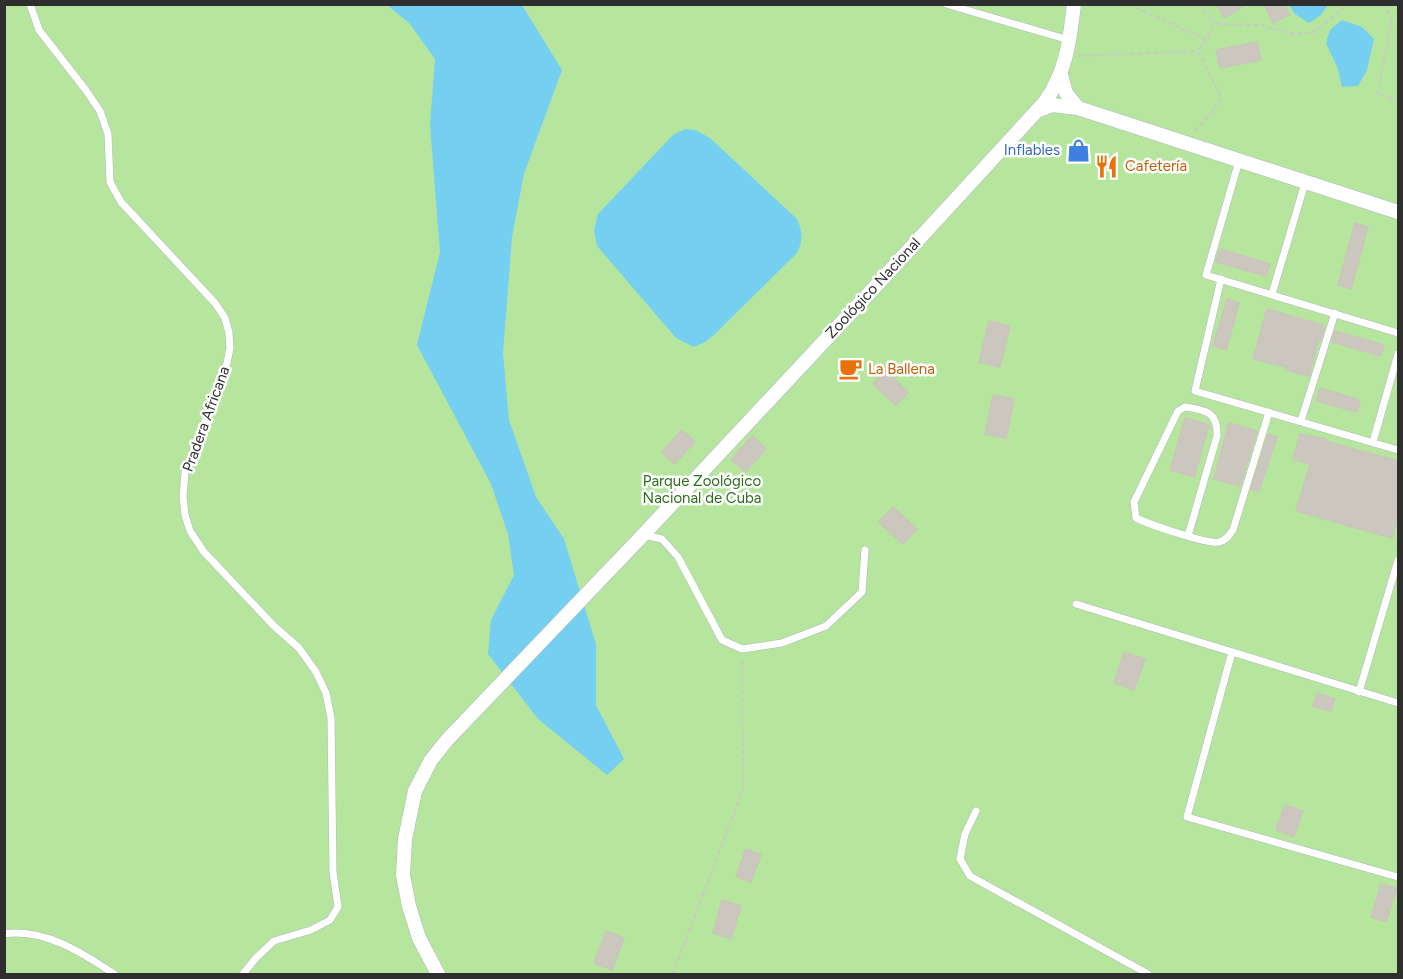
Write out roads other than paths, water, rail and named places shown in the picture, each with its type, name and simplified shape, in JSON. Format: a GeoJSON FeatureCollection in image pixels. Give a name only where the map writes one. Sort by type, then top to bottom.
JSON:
{"type":"FeatureCollection","features":[{"type":"Feature","properties":{"kind":"street","name":"Zoológico Nacional"},"geometry":{"type":"LineString","coordinates":[[438,975],[419,938],[409,906],[403,875],[405,839],[415,791],[431,760],[474,711],[643,535],[873,289],[1050,95],[1061,75],[1066,57],[1074,4]]}},
{"type":"Feature","properties":{"kind":"street"},"geometry":{"type":"LineString","coordinates":[[1061,75],[1066,93],[1078,108]]}},
{"type":"Feature","properties":{"kind":"street"},"geometry":{"type":"LineString","coordinates":[[1032,114],[1052,105],[1078,108],[1398,212]]}},
{"type":"Feature","properties":{"kind":"lane","name":"Pradera Africana"},"geometry":{"type":"LineString","coordinates":[[30,4],[39,30],[85,88],[100,111],[108,134],[110,182],[121,202],[215,303],[227,326],[230,348],[227,363],[185,473],[183,496],[190,531],[204,552],[235,586],[299,648],[316,672],[326,693],[331,718],[333,872],[338,907],[330,920],[311,930],[274,942],[256,958],[243,975]]}},
{"type":"Feature","properties":{"kind":"lane"},"geometry":{"type":"LineString","coordinates":[[946,4],[1069,40]]}},
{"type":"Feature","properties":{"kind":"lane"},"geometry":{"type":"LineString","coordinates":[[1239,161],[1206,275],[1398,333]]}},
{"type":"Feature","properties":{"kind":"lane"},"geometry":{"type":"LineString","coordinates":[[1272,294],[1305,183]]}},
{"type":"Feature","properties":{"kind":"lane"},"geometry":{"type":"LineString","coordinates":[[1221,279],[1195,391],[1398,450]]}},
{"type":"Feature","properties":{"kind":"lane"},"geometry":{"type":"LineString","coordinates":[[1300,421],[1335,314]]}},
{"type":"Feature","properties":{"kind":"lane"},"geometry":{"type":"LineString","coordinates":[[1373,442],[1398,354]]}},
{"type":"Feature","properties":{"kind":"lane"},"geometry":{"type":"LineString","coordinates":[[1188,536],[1217,436],[1218,424],[1216,418],[1208,413],[1185,407],[1178,411],[1134,501],[1136,518],[1148,524],[1188,536],[1217,543],[1226,539],[1233,530],[1269,412]]}},
{"type":"Feature","properties":{"kind":"lane"},"geometry":{"type":"LineString","coordinates":[[643,535],[662,539],[678,557],[722,640],[742,649],[782,643],[826,626],[862,592],[865,550]]}},
{"type":"Feature","properties":{"kind":"lane"},"geometry":{"type":"LineString","coordinates":[[1359,692],[1398,560]]}},
{"type":"Feature","properties":{"kind":"lane"},"geometry":{"type":"LineString","coordinates":[[1076,604],[1398,703]]}},
{"type":"Feature","properties":{"kind":"lane"},"geometry":{"type":"LineString","coordinates":[[1232,652],[1187,818],[1398,877]]}},
{"type":"Feature","properties":{"kind":"lane"},"geometry":{"type":"LineString","coordinates":[[976,811],[965,834],[960,859],[970,876],[1148,975]]}},
{"type":"Feature","properties":{"kind":"lane"},"geometry":{"type":"LineString","coordinates":[[4,934],[44,936],[114,975]]}},
{"type":"Feature","properties":{"kind":"water"},"geometry":{"type":"Polygon","coordinates":[[[387,5],[522,5],[562,70],[524,174],[512,237],[503,353],[509,420],[536,497],[564,539],[596,644],[596,705],[624,759],[607,775],[538,719],[488,654],[491,620],[514,575],[508,534],[491,484],[417,345],[440,252],[430,125],[435,59],[409,23],[387,5]]]}},
{"type":"Feature","properties":{"kind":"water"},"geometry":{"type":"Polygon","coordinates":[[[1289,5],[1328,5],[1321,15],[1309,23],[1295,14],[1289,5]]]}},
{"type":"Feature","properties":{"kind":"water"},"geometry":{"type":"Polygon","coordinates":[[[1342,20],[1362,27],[1374,39],[1367,70],[1358,86],[1342,87],[1338,69],[1326,43],[1330,30],[1342,20]]]}},
{"type":"Feature","properties":{"kind":"water"},"geometry":{"type":"Polygon","coordinates":[[[685,129],[695,130],[710,138],[797,219],[802,236],[797,253],[715,334],[694,347],[676,338],[597,246],[594,230],[598,214],[673,135],[685,129]]]}},
{"type":"Feature","properties":{"kind":"place","name":"Inflables"},"geometry":{"type":"Point","coordinates":[1078,150]}},
{"type":"Feature","properties":{"kind":"place","name":"Cafetería"},"geometry":{"type":"Point","coordinates":[1107,166]}},
{"type":"Feature","properties":{"kind":"place","name":"La Ballena"},"geometry":{"type":"Point","coordinates":[850,369]}},
{"type":"Feature","properties":{"kind":"park label","name":"Parque Zoológico Nacional de Cuba"},"geometry":{"type":"Point","coordinates":[702,490]}}]}
